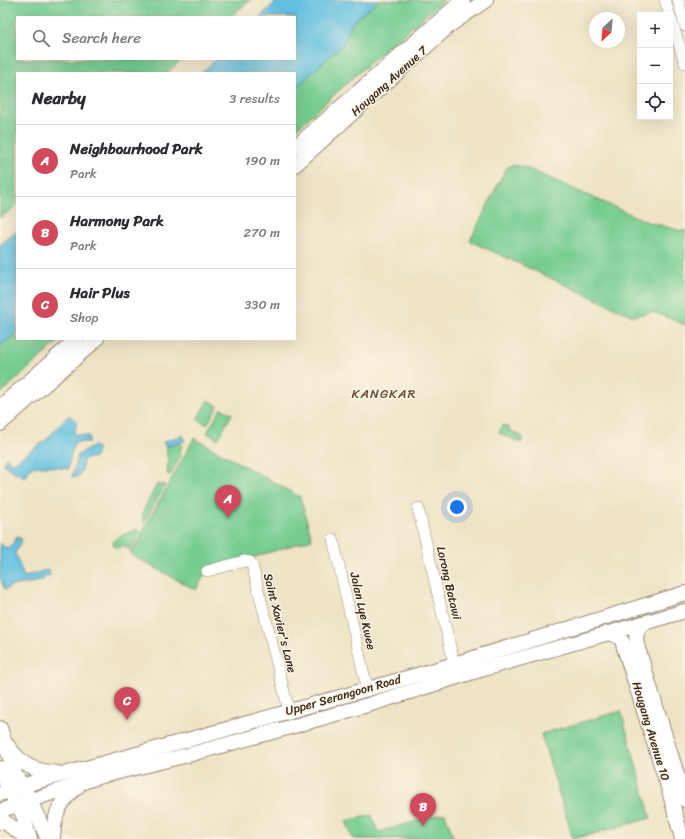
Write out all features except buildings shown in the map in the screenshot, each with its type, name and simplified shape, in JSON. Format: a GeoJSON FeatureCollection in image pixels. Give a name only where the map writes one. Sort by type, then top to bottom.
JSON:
{"type":"FeatureCollection","features":[{"type":"Feature","properties":{"kind":"main road","name":"Hougang Avenue 7"},"geometry":{"type":"LineString","coordinates":[[296,146],[463,0]]}},
{"type":"Feature","properties":{"kind":"main road","name":"Hougang Avenue 7"},"geometry":{"type":"LineString","coordinates":[[296,164],[450,25],[486,0]]}},
{"type":"Feature","properties":{"kind":"main road"},"geometry":{"type":"LineString","coordinates":[[0,407],[76,340]]}},
{"type":"Feature","properties":{"kind":"main road"},"geometry":{"type":"LineString","coordinates":[[0,424],[96,340]]}},
{"type":"Feature","properties":{"kind":"main road","name":"Upper Serangoon Road"},"geometry":{"type":"LineString","coordinates":[[4,792],[23,785],[220,731],[454,664],[685,593]]}},
{"type":"Feature","properties":{"kind":"main road","name":"Upper Serangoon Road"},"geometry":{"type":"LineString","coordinates":[[0,811],[83,782],[294,726],[685,611]]}},
{"type":"Feature","properties":{"kind":"main road","name":"Hougang Avenue 10"},"geometry":{"type":"LineString","coordinates":[[643,623],[635,636],[637,645],[685,800]]}},
{"type":"Feature","properties":{"kind":"main road","name":"Hougang Avenue 10"},"geometry":{"type":"LineString","coordinates":[[608,633],[618,636],[622,641],[666,780],[682,839]]}},
{"type":"Feature","properties":{"kind":"main road"},"geometry":{"type":"LineString","coordinates":[[2,733],[17,758],[29,767],[48,772],[66,773]]}},
{"type":"Feature","properties":{"kind":"main road"},"geometry":{"type":"LineString","coordinates":[[2,733],[16,777],[23,785],[29,839]]}},
{"type":"Feature","properties":{"kind":"main road"},"geometry":{"type":"LineString","coordinates":[[0,768],[4,792],[24,803],[48,839]]}},
{"type":"Feature","properties":{"kind":"main road"},"geometry":{"type":"LineString","coordinates":[[53,839],[54,822],[58,810],[65,798],[83,782]]}},
{"type":"Feature","properties":{"kind":"main road"},"geometry":{"type":"LineString","coordinates":[[0,822],[5,822],[29,839]]}},
{"type":"Feature","properties":{"kind":"street"},"geometry":{"type":"LineString","coordinates":[[666,0],[685,63]]}},
{"type":"Feature","properties":{"kind":"street"},"geometry":{"type":"LineString","coordinates":[[678,0],[685,26]]}},
{"type":"Feature","properties":{"kind":"street","name":"Lorong Batawi"},"geometry":{"type":"LineString","coordinates":[[418,508],[454,664]]}},
{"type":"Feature","properties":{"kind":"street","name":"Jalan Lye Kwee"},"geometry":{"type":"LineString","coordinates":[[333,540],[367,688]]}},
{"type":"Feature","properties":{"kind":"street","name":"Saint Xavier's Lane"},"geometry":{"type":"LineString","coordinates":[[206,571],[244,561],[250,562],[252,565],[289,711]]}},
{"type":"Feature","properties":{"kind":"green space"},"geometry":{"type":"Polygon","coordinates":[[[0,0],[251,0],[231,16],[16,16],[16,60],[181,60],[168,72],[16,72],[16,206],[0,218],[0,0]]]}},
{"type":"Feature","properties":{"kind":"green space"},"geometry":{"type":"Polygon","coordinates":[[[379,0],[444,0],[376,57],[296,129],[296,87],[342,45],[353,22],[379,0]]]}},
{"type":"Feature","properties":{"kind":"green space"},"geometry":{"type":"Polygon","coordinates":[[[512,165],[524,167],[648,222],[682,231],[685,230],[685,325],[654,312],[633,316],[470,241],[502,176],[507,168],[512,165]]]}},
{"type":"Feature","properties":{"kind":"green space"},"geometry":{"type":"Polygon","coordinates":[[[16,334],[16,340],[60,340],[0,394],[0,346],[16,334]]]}},
{"type":"Feature","properties":{"kind":"green space"},"geometry":{"type":"Polygon","coordinates":[[[208,400],[218,406],[207,425],[197,419],[208,400]]]}},
{"type":"Feature","properties":{"kind":"green space"},"geometry":{"type":"Polygon","coordinates":[[[221,408],[232,414],[218,439],[207,433],[221,408]]]}},
{"type":"Feature","properties":{"kind":"green space"},"geometry":{"type":"Polygon","coordinates":[[[503,425],[509,428],[509,430],[523,437],[521,443],[499,433],[503,425]]]}},
{"type":"Feature","properties":{"kind":"green space"},"geometry":{"type":"Polygon","coordinates":[[[194,438],[300,497],[312,539],[248,559],[209,567],[196,590],[130,554],[194,438]]]}},
{"type":"Feature","properties":{"kind":"green space"},"geometry":{"type":"Polygon","coordinates":[[[180,442],[182,447],[179,452],[182,454],[169,476],[167,473],[168,463],[166,447],[180,442]]]}},
{"type":"Feature","properties":{"kind":"green space"},"geometry":{"type":"Polygon","coordinates":[[[157,484],[165,485],[144,523],[142,513],[157,484]]]}},
{"type":"Feature","properties":{"kind":"green space"},"geometry":{"type":"Polygon","coordinates":[[[137,529],[140,531],[130,550],[122,545],[120,548],[114,547],[113,541],[115,539],[137,529]]]}},
{"type":"Feature","properties":{"kind":"green space"},"geometry":{"type":"Polygon","coordinates":[[[621,711],[651,818],[573,839],[541,734],[621,711]]]}},
{"type":"Feature","properties":{"kind":"green space"},"geometry":{"type":"Polygon","coordinates":[[[445,813],[454,839],[353,839],[346,821],[372,815],[378,832],[445,813]]]}},
{"type":"Feature","properties":{"kind":"water"},"geometry":{"type":"Polygon","coordinates":[[[278,0],[379,0],[353,22],[342,45],[296,87],[296,72],[202,72],[215,60],[296,60],[296,16],[261,16],[278,0]]]}},
{"type":"Feature","properties":{"kind":"water"},"geometry":{"type":"Polygon","coordinates":[[[16,232],[16,334],[0,346],[0,245],[16,232]]]}},
{"type":"Feature","properties":{"kind":"water"},"geometry":{"type":"Polygon","coordinates":[[[69,415],[77,422],[74,434],[89,436],[89,442],[74,442],[68,469],[38,466],[30,469],[26,477],[14,472],[3,464],[6,457],[12,464],[46,440],[69,415]]]}},
{"type":"Feature","properties":{"kind":"water"},"geometry":{"type":"Polygon","coordinates":[[[183,435],[185,441],[166,447],[163,442],[183,435]]]}},
{"type":"Feature","properties":{"kind":"water"},"geometry":{"type":"Polygon","coordinates":[[[94,446],[98,449],[95,457],[83,459],[82,471],[78,477],[72,477],[78,455],[94,446]]]}},
{"type":"Feature","properties":{"kind":"water"},"geometry":{"type":"Polygon","coordinates":[[[17,537],[22,539],[15,553],[24,577],[49,569],[50,576],[43,578],[42,581],[11,586],[5,590],[0,578],[0,542],[2,546],[8,548],[13,544],[17,537]]]}},
{"type":"Feature","properties":{"kind":"place","name":"Neighbourhood Park"},"geometry":{"type":"Point","coordinates":[228,518]}},
{"type":"Feature","properties":{"kind":"place","name":"Hair Plus"},"geometry":{"type":"Point","coordinates":[127,720]}},
{"type":"Feature","properties":{"kind":"place","name":"Harmony Park"},"geometry":{"type":"Point","coordinates":[423,826]}},
{"type":"Feature","properties":{"kind":"district","name":"KANGKAR"},"geometry":{"type":"Point","coordinates":[384,393]}}]}
